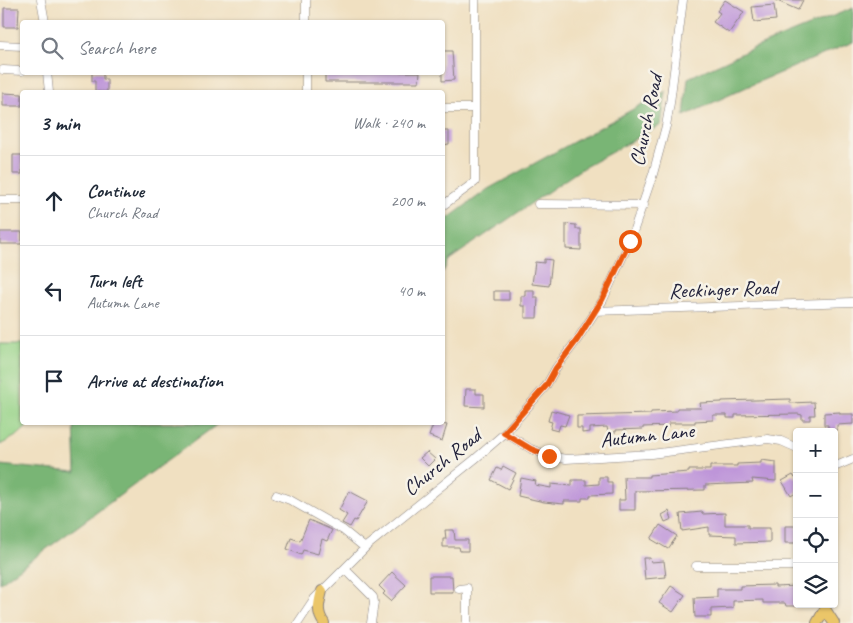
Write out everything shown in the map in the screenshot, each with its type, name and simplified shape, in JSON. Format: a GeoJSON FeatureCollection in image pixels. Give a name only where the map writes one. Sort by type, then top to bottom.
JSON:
{"type":"FeatureCollection","features":[{"type":"Feature","properties":{"kind":"main road"},"geometry":{"type":"LineString","coordinates":[[322,591],[318,607],[319,615],[324,623]]}},
{"type":"Feature","properties":{"kind":"main road"},"geometry":{"type":"LineString","coordinates":[[818,623],[824,608]]}},
{"type":"Feature","properties":{"kind":"main road"},"geometry":{"type":"LineString","coordinates":[[826,608],[834,623]]}},
{"type":"Feature","properties":{"kind":"street"},"geometry":{"type":"LineString","coordinates":[[40,0],[45,20]]}},
{"type":"Feature","properties":{"kind":"street"},"geometry":{"type":"LineString","coordinates":[[306,0],[306,20]]}},
{"type":"Feature","properties":{"kind":"street"},"geometry":{"type":"LineString","coordinates":[[445,204],[475,182],[476,0]]}},
{"type":"Feature","properties":{"kind":"street","name":"Church Road"},"geometry":{"type":"LineString","coordinates":[[298,623],[322,591],[365,548],[475,459],[504,433],[546,386],[556,368],[577,340],[610,286],[644,205],[666,126],[683,0]]}},
{"type":"Feature","properties":{"kind":"street"},"geometry":{"type":"LineString","coordinates":[[0,45],[20,46]]}},
{"type":"Feature","properties":{"kind":"street"},"geometry":{"type":"LineString","coordinates":[[3,70],[20,71]]}},
{"type":"Feature","properties":{"kind":"street"},"geometry":{"type":"LineString","coordinates":[[47,75],[49,90]]}},
{"type":"Feature","properties":{"kind":"street"},"geometry":{"type":"LineString","coordinates":[[306,75],[306,90]]}},
{"type":"Feature","properties":{"kind":"street"},"geometry":{"type":"LineString","coordinates":[[445,108],[475,108]]}},
{"type":"Feature","properties":{"kind":"street"},"geometry":{"type":"LineString","coordinates":[[0,200],[20,200]]}},
{"type":"Feature","properties":{"kind":"street"},"geometry":{"type":"LineString","coordinates":[[538,204],[644,205]]}},
{"type":"Feature","properties":{"kind":"street","name":"Reckinger Road"},"geometry":{"type":"LineString","coordinates":[[594,311],[853,302]]}},
{"type":"Feature","properties":{"kind":"street","name":"Autumn Lane"},"geometry":{"type":"LineString","coordinates":[[504,433],[531,449],[549,456],[566,459],[651,454],[768,439],[782,441],[793,446]]}},
{"type":"Feature","properties":{"kind":"street"},"geometry":{"type":"LineString","coordinates":[[838,466],[853,459]]}},
{"type":"Feature","properties":{"kind":"street"},"geometry":{"type":"LineString","coordinates":[[276,495],[290,500],[343,530],[365,548]]}},
{"type":"Feature","properties":{"kind":"street"},"geometry":{"type":"LineString","coordinates":[[696,566],[793,566]]}},
{"type":"Feature","properties":{"kind":"street"},"geometry":{"type":"LineString","coordinates":[[345,568],[373,597],[371,623]]}},
{"type":"Feature","properties":{"kind":"street"},"geometry":{"type":"LineString","coordinates":[[459,589],[467,588],[467,623]]}},
{"type":"Feature","properties":{"kind":"green space"},"geometry":{"type":"Polygon","coordinates":[[[853,8],[853,42],[751,85],[684,116],[688,78],[749,50],[853,8]]]}},
{"type":"Feature","properties":{"kind":"green space"},"geometry":{"type":"Polygon","coordinates":[[[666,91],[661,125],[581,169],[449,260],[445,268],[445,221],[488,189],[666,91]]]}},
{"type":"Feature","properties":{"kind":"green space"},"geometry":{"type":"Polygon","coordinates":[[[0,344],[20,344],[20,425],[29,425],[18,435],[0,445],[0,344]]]}},
{"type":"Feature","properties":{"kind":"green space"},"geometry":{"type":"Polygon","coordinates":[[[74,425],[216,425],[0,583],[0,465],[76,472],[74,425]]]}},
{"type":"Feature","properties":{"kind":"building"},"geometry":{"type":"Polygon","coordinates":[[[725,0],[744,12],[729,33],[713,22],[720,13],[717,11],[725,0]]]}},
{"type":"Feature","properties":{"kind":"building"},"geometry":{"type":"Polygon","coordinates":[[[775,0],[803,0],[798,10],[775,0]]]}},
{"type":"Feature","properties":{"kind":"building"},"geometry":{"type":"Polygon","coordinates":[[[774,5],[776,20],[754,22],[752,7],[774,5]]]}},
{"type":"Feature","properties":{"kind":"building"},"geometry":{"type":"Polygon","coordinates":[[[4,8],[19,8],[18,27],[4,27],[4,8]]]}},
{"type":"Feature","properties":{"kind":"building"},"geometry":{"type":"Polygon","coordinates":[[[445,51],[452,51],[454,80],[442,81],[442,75],[445,75],[445,51]]]}},
{"type":"Feature","properties":{"kind":"building"},"geometry":{"type":"Polygon","coordinates":[[[92,75],[103,75],[103,79],[107,79],[107,90],[95,90],[95,81],[92,81],[92,75]]]}},
{"type":"Feature","properties":{"kind":"building"},"geometry":{"type":"Polygon","coordinates":[[[325,75],[420,75],[419,82],[325,82],[325,75]]]}},
{"type":"Feature","properties":{"kind":"building"},"geometry":{"type":"Polygon","coordinates":[[[3,93],[20,94],[20,106],[3,106],[3,93]]]}},
{"type":"Feature","properties":{"kind":"building"},"geometry":{"type":"Polygon","coordinates":[[[445,131],[449,131],[449,144],[445,145],[445,131]]]}},
{"type":"Feature","properties":{"kind":"building"},"geometry":{"type":"Polygon","coordinates":[[[13,155],[20,155],[20,174],[13,174],[13,155]]]}},
{"type":"Feature","properties":{"kind":"building"},"geometry":{"type":"Polygon","coordinates":[[[566,224],[576,225],[576,229],[581,229],[581,250],[566,249],[566,224]]]}},
{"type":"Feature","properties":{"kind":"building"},"geometry":{"type":"Polygon","coordinates":[[[0,232],[20,232],[20,244],[0,244],[0,232]]]}},
{"type":"Feature","properties":{"kind":"building"},"geometry":{"type":"Polygon","coordinates":[[[544,259],[552,260],[549,286],[532,284],[535,262],[544,263],[544,259]]]}},
{"type":"Feature","properties":{"kind":"building"},"geometry":{"type":"Polygon","coordinates":[[[525,290],[534,290],[534,297],[538,297],[537,318],[525,318],[525,306],[521,306],[521,296],[525,296],[525,290]]]}},
{"type":"Feature","properties":{"kind":"building"},"geometry":{"type":"Polygon","coordinates":[[[494,291],[509,291],[509,300],[494,300],[494,291]]]}},
{"type":"Feature","properties":{"kind":"building"},"geometry":{"type":"Polygon","coordinates":[[[466,389],[476,389],[476,394],[484,394],[484,407],[465,406],[466,389]]]}},
{"type":"Feature","properties":{"kind":"building"},"geometry":{"type":"Polygon","coordinates":[[[790,399],[790,403],[814,402],[815,415],[810,415],[810,420],[802,420],[802,415],[798,414],[735,415],[735,418],[727,418],[727,415],[713,415],[713,420],[695,421],[695,423],[669,423],[669,426],[616,430],[616,432],[608,432],[607,427],[590,428],[590,432],[582,433],[582,428],[577,428],[577,416],[651,414],[651,412],[677,411],[677,408],[701,408],[700,403],[790,399]]]}},
{"type":"Feature","properties":{"kind":"building"},"geometry":{"type":"Polygon","coordinates":[[[551,410],[569,415],[565,426],[560,425],[558,431],[550,429],[552,422],[548,421],[551,410]]]}},
{"type":"Feature","properties":{"kind":"building"},"geometry":{"type":"Polygon","coordinates":[[[840,412],[840,414],[853,414],[853,424],[837,425],[837,428],[828,428],[828,425],[824,425],[824,413],[840,412]]]}},
{"type":"Feature","properties":{"kind":"building"},"geometry":{"type":"Polygon","coordinates":[[[433,425],[447,425],[442,441],[429,436],[433,425]]]}},
{"type":"Feature","properties":{"kind":"building"},"geometry":{"type":"Polygon","coordinates":[[[427,452],[435,459],[428,466],[420,458],[427,452]]]}},
{"type":"Feature","properties":{"kind":"building"},"geometry":{"type":"Polygon","coordinates":[[[761,460],[776,462],[776,481],[752,479],[753,483],[705,485],[705,490],[635,491],[635,510],[619,510],[619,500],[625,500],[624,477],[649,477],[649,475],[689,472],[689,470],[710,470],[710,466],[737,466],[737,464],[761,463],[761,460]]]}},
{"type":"Feature","properties":{"kind":"building"},"geometry":{"type":"Polygon","coordinates":[[[503,466],[516,473],[508,489],[491,480],[497,468],[501,470],[503,466]]]}},
{"type":"Feature","properties":{"kind":"building"},"geometry":{"type":"Polygon","coordinates":[[[793,475],[793,495],[791,496],[782,481],[793,475]]]}},
{"type":"Feature","properties":{"kind":"building"},"geometry":{"type":"Polygon","coordinates":[[[599,477],[607,477],[607,482],[612,482],[612,494],[590,495],[590,498],[582,498],[582,501],[564,501],[564,504],[518,496],[521,478],[536,481],[535,485],[551,488],[551,484],[572,486],[572,480],[586,480],[586,485],[599,484],[599,477]]]}},
{"type":"Feature","properties":{"kind":"building"},"geometry":{"type":"Polygon","coordinates":[[[349,491],[368,501],[356,521],[354,520],[350,527],[342,523],[347,515],[339,510],[349,491]]]}},
{"type":"Feature","properties":{"kind":"building"},"geometry":{"type":"Polygon","coordinates":[[[669,511],[672,519],[665,522],[662,515],[669,511]]]}},
{"type":"Feature","properties":{"kind":"building"},"geometry":{"type":"Polygon","coordinates":[[[702,512],[703,514],[725,513],[725,525],[748,525],[748,528],[770,528],[770,542],[736,543],[736,536],[709,535],[709,527],[682,531],[680,514],[702,512]]]}},
{"type":"Feature","properties":{"kind":"building"},"geometry":{"type":"Polygon","coordinates":[[[309,520],[332,530],[327,541],[322,539],[318,554],[303,550],[301,555],[287,549],[291,538],[300,541],[309,520]]]}},
{"type":"Feature","properties":{"kind":"building"},"geometry":{"type":"Polygon","coordinates":[[[660,525],[677,536],[668,549],[651,539],[660,525]]]}},
{"type":"Feature","properties":{"kind":"building"},"geometry":{"type":"Polygon","coordinates":[[[785,526],[793,526],[793,543],[785,543],[785,526]]]}},
{"type":"Feature","properties":{"kind":"building"},"geometry":{"type":"Polygon","coordinates":[[[445,530],[454,530],[455,540],[468,540],[468,551],[460,551],[459,547],[443,547],[443,539],[446,539],[445,530]]]}},
{"type":"Feature","properties":{"kind":"building"},"geometry":{"type":"Polygon","coordinates":[[[643,558],[650,558],[651,562],[664,561],[666,577],[645,579],[643,558]]]}},
{"type":"Feature","properties":{"kind":"building"},"geometry":{"type":"Polygon","coordinates":[[[392,572],[406,585],[391,601],[383,594],[385,592],[379,586],[392,572]]]}},
{"type":"Feature","properties":{"kind":"building"},"geometry":{"type":"Polygon","coordinates":[[[429,576],[452,576],[453,592],[429,592],[429,576]]]}},
{"type":"Feature","properties":{"kind":"building"},"geometry":{"type":"Polygon","coordinates":[[[671,586],[685,595],[673,612],[659,603],[671,586]]]}},
{"type":"Feature","properties":{"kind":"building"},"geometry":{"type":"Polygon","coordinates":[[[740,586],[793,586],[793,606],[786,606],[785,603],[763,603],[763,600],[733,601],[733,608],[711,609],[711,617],[695,617],[694,598],[717,597],[717,589],[740,589],[740,586]]]}},
{"type":"Feature","properties":{"kind":"route"},"geometry":{"type":"LineString","coordinates":[[549,456],[531,449],[504,433],[546,386],[556,368],[577,340],[610,286],[614,273],[630,241]]}}]}
